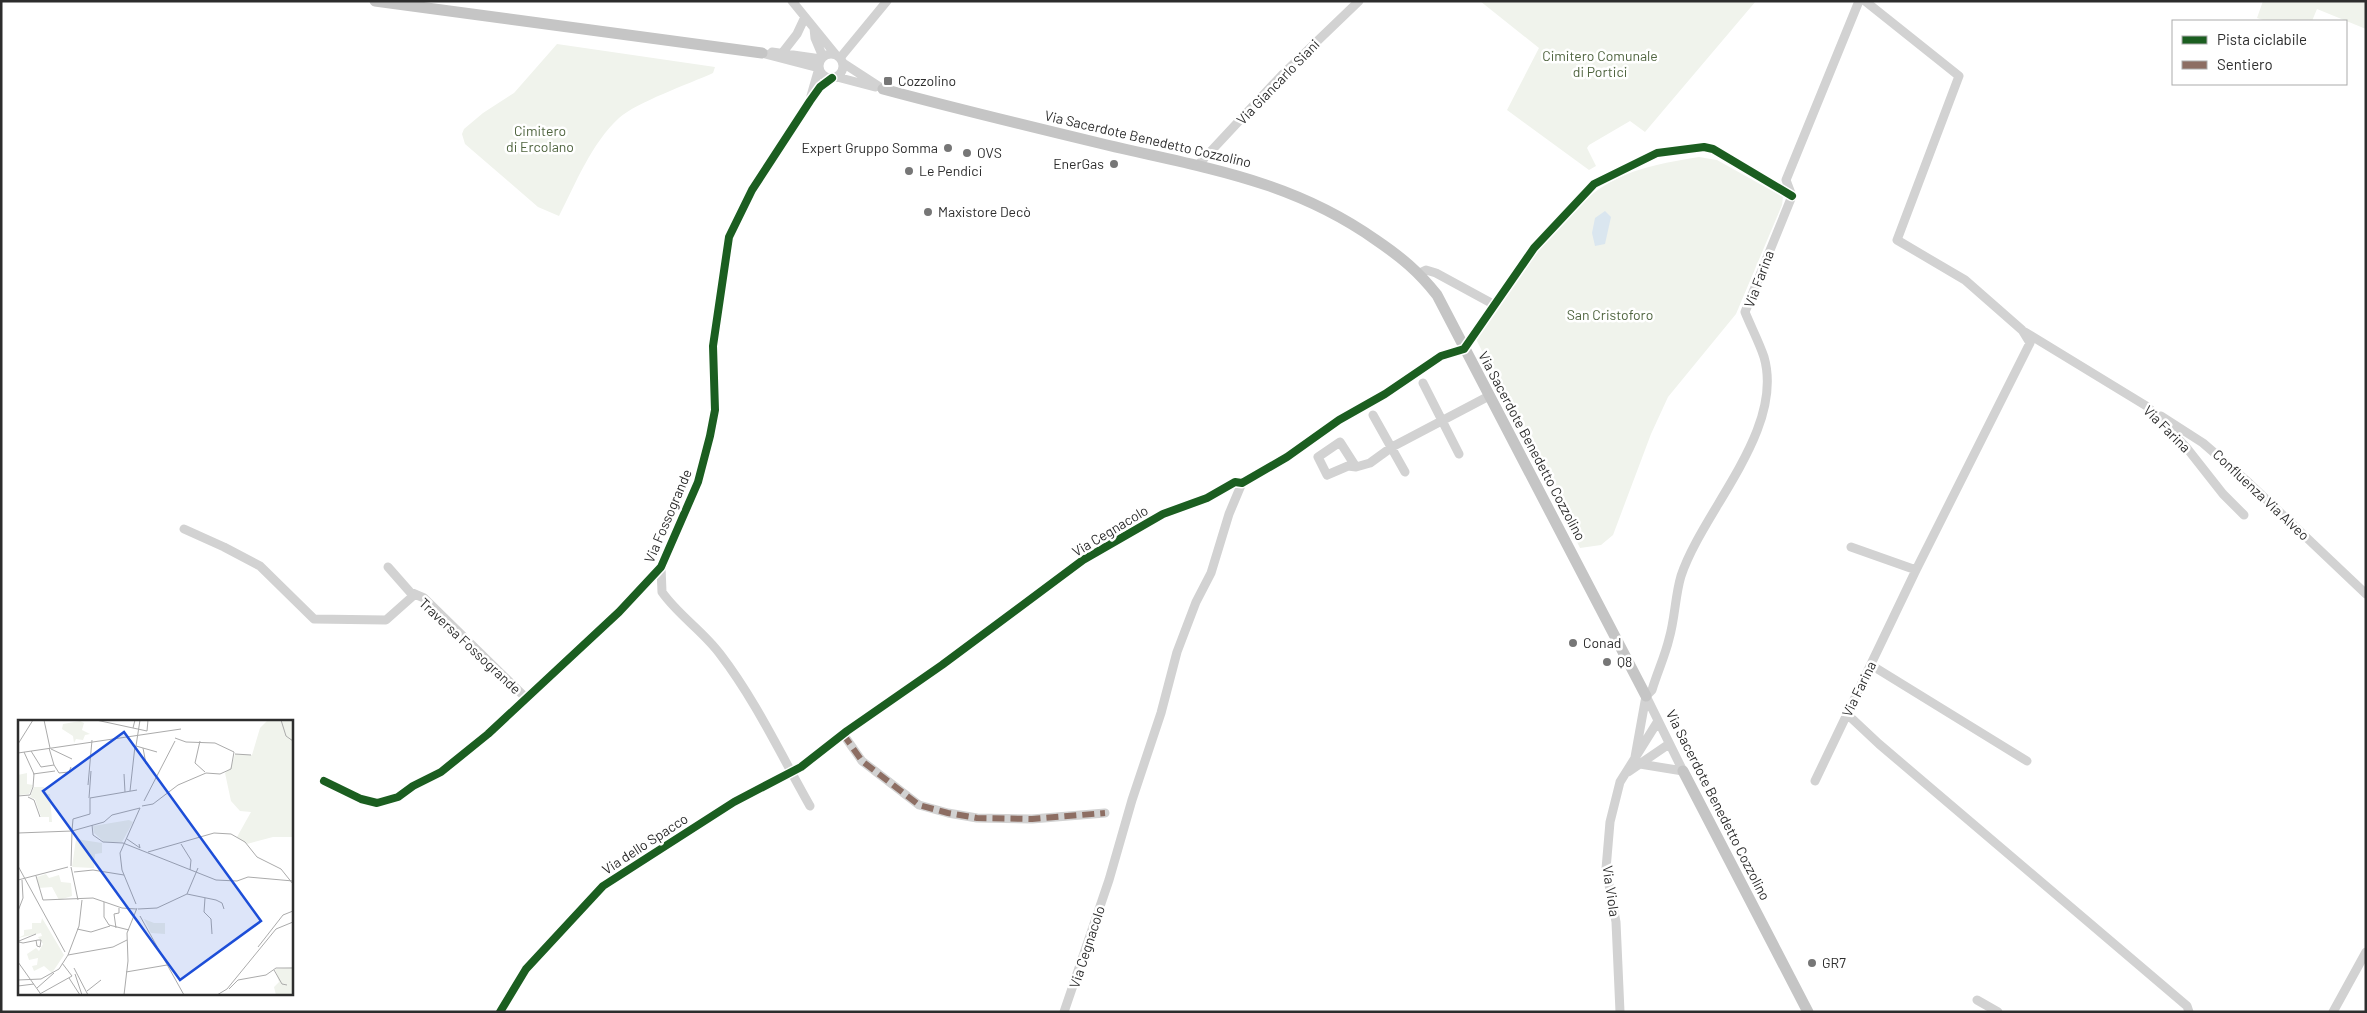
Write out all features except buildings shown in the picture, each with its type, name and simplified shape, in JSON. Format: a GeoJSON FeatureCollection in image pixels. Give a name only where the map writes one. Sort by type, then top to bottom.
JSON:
{"type":"FeatureCollection","features":[{"type":"Feature","properties":{"kind":"main road","name":"Via Sacerdote Benedetto Cozzolino"},"geometry":{"type":"LineString","coordinates":[[374,1],[762,52]]}},
{"type":"Feature","properties":{"kind":"main road","name":"Via Sacerdote Benedetto Cozzolino"},"geometry":{"type":"LineString","coordinates":[[883,89],[1031,127],[1245,177],[1332,212],[1401,257],[1420,273],[1437,295],[1646,696]]}},
{"type":"Feature","properties":{"kind":"main road","name":"Via Sacerdote Benedetto Cozzolino"},"geometry":{"type":"LineString","coordinates":[[1684,770],[1808,1012]]}},
{"type":"Feature","properties":{"kind":"street"},"geometry":{"type":"LineString","coordinates":[[792,1],[839,59],[842,71],[835,78],[820,87],[810,101]]}},
{"type":"Feature","properties":{"kind":"street"},"geometry":{"type":"LineString","coordinates":[[839,59],[887,1]]}},
{"type":"Feature","properties":{"kind":"street","name":"Via Giancarlo Siani"},"geometry":{"type":"LineString","coordinates":[[1198,165],[1282,75],[1359,1]]}},
{"type":"Feature","properties":{"kind":"street","name":"Via Farina"},"geometry":{"type":"LineString","coordinates":[[1646,696],[1652,690],[1669,640],[1681,576],[1708,520],[1738,470],[1761,421],[1766,400],[1764,358],[1745,312],[1792,196],[1786,180],[1859,1]]}},
{"type":"Feature","properties":{"kind":"street","name":"Via Farina"},"geometry":{"type":"LineString","coordinates":[[1865,1],[1960,76],[1897,240],[1965,280],[2022,330],[2148,407],[2186,447],[2223,494],[2244,515]]}},
{"type":"Feature","properties":{"kind":"street"},"geometry":{"type":"LineString","coordinates":[[783,52],[797,34],[805,17]]}},
{"type":"Feature","properties":{"kind":"street"},"geometry":{"type":"LineString","coordinates":[[810,101],[821,61],[814,28]]}},
{"type":"Feature","properties":{"kind":"street","name":"Via Sacerdote Benedetto Cozzolino"},"geometry":{"type":"LineString","coordinates":[[762,52],[783,52],[821,61]]}},
{"type":"Feature","properties":{"kind":"street","name":"Via Sacerdote Benedetto Cozzolino"},"geometry":{"type":"LineString","coordinates":[[762,52],[821,61],[839,59],[883,89]]}},
{"type":"Feature","properties":{"kind":"street","name":"Via Sacerdote Benedetto Cozzolino"},"geometry":{"type":"LineString","coordinates":[[821,61],[822,75],[883,89]]}},
{"type":"Feature","properties":{"kind":"street","name":"Via Fossogrande"},"geometry":{"type":"LineString","coordinates":[[324,781],[361,799],[377,803],[398,797],[460,759],[619,612],[661,567],[698,482],[710,436],[715,410],[713,346],[729,237],[752,190],[810,101]]}},
{"type":"Feature","properties":{"kind":"street"},"geometry":{"type":"LineString","coordinates":[[1464,349],[1493,304],[1534,248],[1594,184],[1657,153],[1704,146],[1713,149],[1792,196]]}},
{"type":"Feature","properties":{"kind":"street"},"geometry":{"type":"LineString","coordinates":[[1420,273],[1426,270],[1436,273],[1493,304]]}},
{"type":"Feature","properties":{"kind":"street","name":"Via Farina"},"geometry":{"type":"LineString","coordinates":[[1815,781],[1916,570],[2030,343],[2022,330]]}},
{"type":"Feature","properties":{"kind":"street","name":"Via Cegnacolo"},"geometry":{"type":"LineString","coordinates":[[1064,1012],[1109,880],[1132,800],[1161,713],[1177,652],[1196,602],[1211,573],[1229,514],[1242,484],[1288,457],[1339,420],[1385,394],[1441,356],[1464,349]]}},
{"type":"Feature","properties":{"kind":"street"},"geometry":{"type":"LineString","coordinates":[[1423,383],[1459,454]]}},
{"type":"Feature","properties":{"kind":"street"},"geometry":{"type":"LineString","coordinates":[[1356,467],[1370,464],[1392,447],[1489,396]]}},
{"type":"Feature","properties":{"kind":"street","name":"Confluenza Via Alveo"},"geometry":{"type":"LineString","coordinates":[[2148,407],[2203,442],[2249,482],[2366,594]]}},
{"type":"Feature","properties":{"kind":"street"},"geometry":{"type":"LineString","coordinates":[[1373,415],[1405,472]]}},
{"type":"Feature","properties":{"kind":"street","name":"Via Cegnacolo"},"geometry":{"type":"LineString","coordinates":[[789,772],[801,767],[842,734],[942,665],[1083,560],[1163,514],[1208,498],[1235,482],[1242,484]]}},
{"type":"Feature","properties":{"kind":"street","name":"Traversa Fossogrande"},"geometry":{"type":"LineString","coordinates":[[184,529],[260,566],[314,619],[386,620],[413,596],[417,595],[429,604],[526,698]]}},
{"type":"Feature","properties":{"kind":"street"},"geometry":{"type":"LineString","coordinates":[[1851,548],[1916,570]]}},
{"type":"Feature","properties":{"kind":"street"},"geometry":{"type":"LineString","coordinates":[[388,567],[410,592],[417,595]]}},
{"type":"Feature","properties":{"kind":"street"},"geometry":{"type":"LineString","coordinates":[[661,567],[662,592],[720,654],[764,722],[789,772],[810,806]]}},
{"type":"Feature","properties":{"kind":"street"},"geometry":{"type":"LineString","coordinates":[[1871,665],[2027,761]]}},
{"type":"Feature","properties":{"kind":"street","name":"Via Sacerdote Benedetto Cozzolino"},"geometry":{"type":"LineString","coordinates":[[1646,696],[1684,770]]}},
{"type":"Feature","properties":{"kind":"street"},"geometry":{"type":"LineString","coordinates":[[1646,696],[1637,760],[1684,770]]}},
{"type":"Feature","properties":{"kind":"street"},"geometry":{"type":"LineString","coordinates":[[1847,714],[1879,744],[2187,1006],[2189,1012]]}},
{"type":"Feature","properties":{"kind":"street","name":"Via Viola"},"geometry":{"type":"LineString","coordinates":[[1620,1012],[1616,922],[1606,868],[1610,822],[1620,782],[1637,760],[1658,721]]}},
{"type":"Feature","properties":{"kind":"street"},"geometry":{"type":"LineString","coordinates":[[842,734],[862,761],[919,805],[977,818],[1032,819],[1105,812]]}},
{"type":"Feature","properties":{"kind":"street","name":"Via Viola"},"geometry":{"type":"LineString","coordinates":[[1637,760],[1669,744]]}},
{"type":"Feature","properties":{"kind":"street","name":"Via dello Spacco"},"geometry":{"type":"LineString","coordinates":[[500,1012],[526,969],[603,886],[734,802],[789,772]]}},
{"type":"Feature","properties":{"kind":"street"},"geometry":{"type":"LineString","coordinates":[[2333,1012],[2366,952]]}},
{"type":"Feature","properties":{"kind":"street"},"geometry":{"type":"LineString","coordinates":[[1976,1000],[1998,1012]]}},
{"type":"Feature","properties":{"kind":"green space","name":"Cimitero Comunale di Portici"},"geometry":{"type":"Polygon","coordinates":[[[1480,1],[1756,1],[1645,132],[1630,121],[1589,145],[1587,148],[1596,166],[1589,170],[1507,110],[1539,48],[1480,1]]]}},
{"type":"Feature","properties":{"kind":"green space"},"geometry":{"type":"Polygon","coordinates":[[[2263,1],[2366,1],[2366,29],[2317,9],[2312,20],[2263,20],[2257,18],[2263,1]]]}},
{"type":"Feature","properties":{"kind":"green space","name":"Cimitero di Ercolano"},"geometry":{"type":"Polygon","coordinates":[[[557,44],[715,67],[713,73],[650,100],[619,118],[609,128],[592,152],[559,216],[538,207],[465,144],[462,134],[464,129],[483,113],[514,93],[557,44]]]}},
{"type":"Feature","properties":{"kind":"green space","name":"San Cristoforo"},"geometry":{"type":"Polygon","coordinates":[[[1699,157],[1717,160],[1783,197],[1782,205],[1736,314],[1668,397],[1651,434],[1613,535],[1601,545],[1580,548],[1475,337],[1537,251],[1574,209],[1594,193],[1624,175],[1656,165],[1699,157]]]}},
{"type":"Feature","properties":{"kind":"shaded area"},"geometry":{"type":"Polygon","coordinates":[[[1605,211],[1611,217],[1605,244],[1595,246],[1592,233],[1595,218],[1605,211]]]}},
{"type":"Feature","properties":{"kind":"marked path"},"geometry":{"type":"LineString","coordinates":[[843,734],[862,761],[919,805],[977,818],[1032,819],[1105,813]]}},
{"type":"Feature","properties":{"kind":"cycle path"},"geometry":{"type":"LineString","coordinates":[[324,781],[361,799],[377,803],[398,797],[413,786],[441,772],[488,734],[619,612],[661,567],[698,482],[710,436],[715,410],[713,346],[729,237],[752,190],[810,101],[820,87],[832,78]]}},
{"type":"Feature","properties":{"kind":"cycle path"},"geometry":{"type":"LineString","coordinates":[[500,1012],[526,969],[603,886],[734,802],[801,767],[847,731],[942,665],[1083,560],[1163,514],[1207,498],[1235,482],[1242,483],[1287,457],[1339,420],[1385,394],[1441,356],[1464,349],[1534,248],[1594,184],[1657,153],[1704,147],[1713,149],[1792,196]]}},
{"type":"Feature","properties":{"kind":"place","name":"Cozzolino"},"geometry":{"type":"Point","coordinates":[888,81]}},
{"type":"Feature","properties":{"kind":"place","name":"Expert Gruppo Somma"},"geometry":{"type":"Point","coordinates":[948,148]}},
{"type":"Feature","properties":{"kind":"place","name":"OVS"},"geometry":{"type":"Point","coordinates":[967,153]}},
{"type":"Feature","properties":{"kind":"place","name":"EnerGas"},"geometry":{"type":"Point","coordinates":[1114,164]}},
{"type":"Feature","properties":{"kind":"place","name":"Le Pendici"},"geometry":{"type":"Point","coordinates":[909,171]}},
{"type":"Feature","properties":{"kind":"place","name":"Maxistore Decò"},"geometry":{"type":"Point","coordinates":[928,212]}},
{"type":"Feature","properties":{"kind":"place","name":"Conad"},"geometry":{"type":"Point","coordinates":[1573,643]}},
{"type":"Feature","properties":{"kind":"place","name":"Q8"},"geometry":{"type":"Point","coordinates":[1607,662]}},
{"type":"Feature","properties":{"kind":"place","name":"GR7"},"geometry":{"type":"Point","coordinates":[1812,963]}}]}
